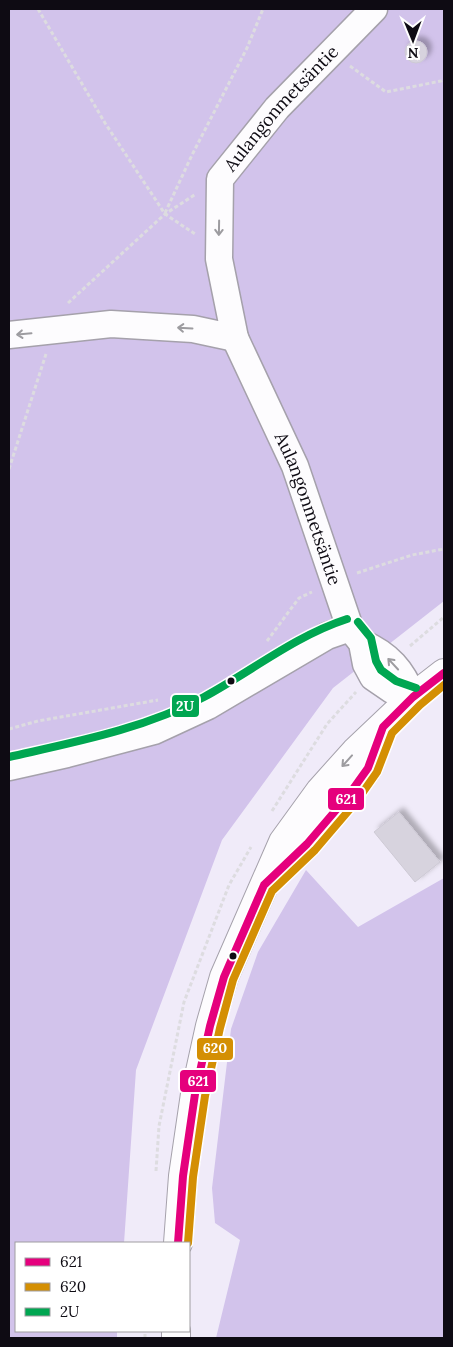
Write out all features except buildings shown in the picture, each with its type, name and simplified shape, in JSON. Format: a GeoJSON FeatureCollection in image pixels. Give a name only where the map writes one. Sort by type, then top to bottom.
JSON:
{"type":"FeatureCollection","features":[{"type":"Feature","properties":{"kind":"street","name":"Aulangonmetsäntie"},"geometry":{"type":"LineString","coordinates":[[374,9],[276,108],[220,179],[219,259],[235,338],[295,466],[334,581],[366,664],[373,677],[392,690],[413,697]]}},
{"type":"Feature","properties":{"kind":"street"},"geometry":{"type":"LineString","coordinates":[[9,335],[111,324],[193,329],[235,338]]}},
{"type":"Feature","properties":{"kind":"street"},"geometry":{"type":"LineString","coordinates":[[9,767],[68,754],[154,731],[208,706],[327,636],[356,635]]}},
{"type":"Feature","properties":{"kind":"street"},"geometry":{"type":"LineString","coordinates":[[178,1242],[183,1176],[195,1094],[210,1026],[224,977],[264,885],[307,844],[348,796],[368,768],[383,727],[413,697],[444,673]]}},
{"type":"Feature","properties":{"kind":"path"},"geometry":{"type":"LineString","coordinates":[[38,9],[105,123],[165,214],[219,250]]}},
{"type":"Feature","properties":{"kind":"path"},"geometry":{"type":"LineString","coordinates":[[165,214],[192,155],[247,48],[264,9]]}},
{"type":"Feature","properties":{"kind":"path"},"geometry":{"type":"LineString","coordinates":[[333,50],[355,70],[386,92],[444,79]]}},
{"type":"Feature","properties":{"kind":"path"},"geometry":{"type":"LineString","coordinates":[[165,214],[220,179]]}},
{"type":"Feature","properties":{"kind":"path"},"geometry":{"type":"LineString","coordinates":[[265,644],[299,598],[334,581],[412,555],[444,549]]}},
{"type":"Feature","properties":{"kind":"path"},"geometry":{"type":"LineString","coordinates":[[9,729],[38,721],[166,698]]}},
{"type":"Feature","properties":{"kind":"shaded area"},"geometry":{"type":"Polygon","coordinates":[[[9,9],[444,9],[444,601],[333,688],[222,840],[136,1070],[124,1242],[15,1242],[15,1332],[117,1332],[117,1338],[9,1338],[9,9]]]}},
{"type":"Feature","properties":{"kind":"shaded area"},"geometry":{"type":"Polygon","coordinates":[[[306,870],[358,927],[444,878],[444,1338],[216,1338],[240,1240],[215,1223],[212,1188],[231,1029],[258,952],[306,870]]]}},
{"type":"Feature","properties":{"kind":"transit line","name":"2U"},"geometry":{"type":"LineString","coordinates":[[9,757],[109,733],[158,718],[204,697],[309,635],[347,619]]}},
{"type":"Feature","properties":{"kind":"transit line","name":"2U"},"geometry":{"type":"LineString","coordinates":[[358,622],[371,638],[376,661],[381,670],[396,681],[416,688]]}},
{"type":"Feature","properties":{"kind":"transit line","name":"621"},"geometry":{"type":"LineString","coordinates":[[178,1242],[183,1176],[195,1094],[210,1026],[224,977],[264,885],[307,844],[348,796],[368,768],[383,727],[413,697],[444,673]]}},
{"type":"Feature","properties":{"kind":"transit line","name":"620"},"geometry":{"type":"LineString","coordinates":[[188,1242],[193,1177],[205,1096],[220,1028],[233,980],[272,891],[315,850],[356,802],[377,772],[392,733],[420,705],[444,685]]}}]}
